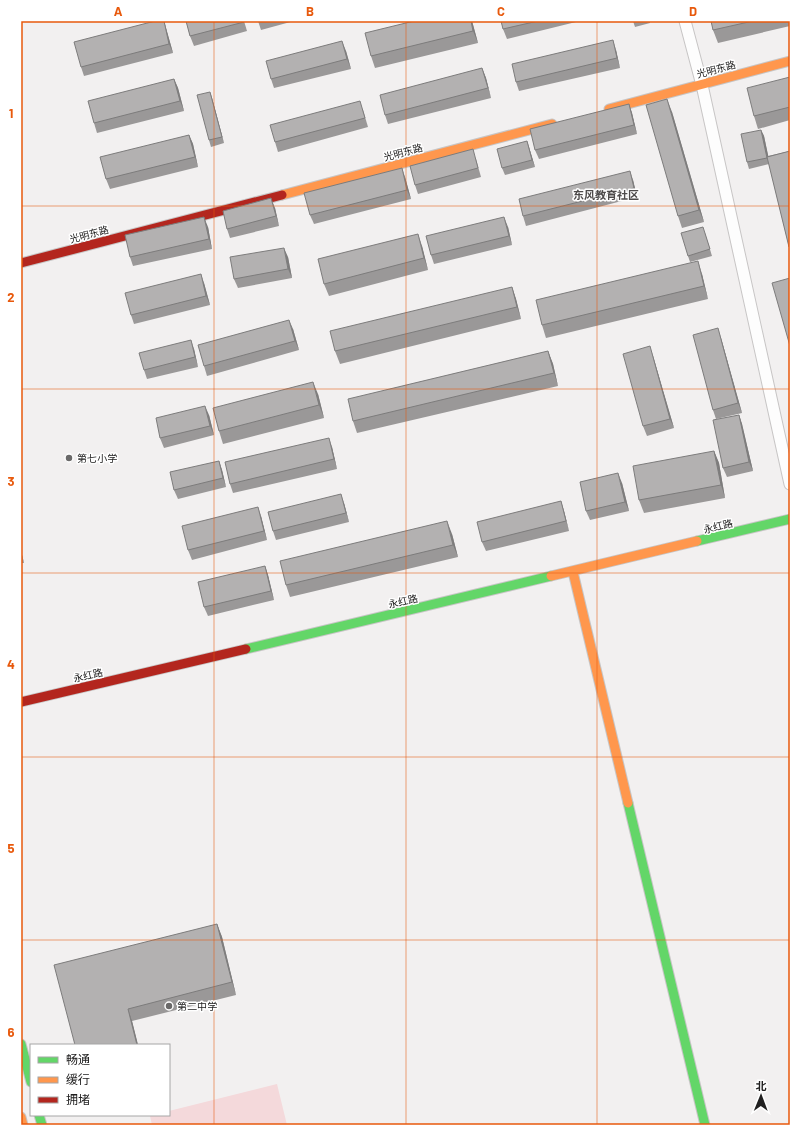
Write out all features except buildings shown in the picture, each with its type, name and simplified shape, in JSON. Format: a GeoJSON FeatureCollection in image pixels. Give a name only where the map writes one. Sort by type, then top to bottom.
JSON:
{"type":"FeatureCollection","features":[{"type":"Feature","properties":{"kind":"street"},"geometry":{"type":"LineString","coordinates":[[686,21],[702,84],[790,484]]}},
{"type":"Feature","properties":{"kind":"street","name":"光明东路"},"geometry":{"type":"LineString","coordinates":[[603,111],[790,61]]}},
{"type":"Feature","properties":{"kind":"street","name":"光明东路"},"geometry":{"type":"LineString","coordinates":[[21,263],[564,121]]}},
{"type":"Feature","properties":{"kind":"street","name":"永红路"},"geometry":{"type":"LineString","coordinates":[[21,702],[790,520]]}},
{"type":"Feature","properties":{"kind":"street"},"geometry":{"type":"LineString","coordinates":[[573,572],[706,1125]]}},
{"type":"Feature","properties":{"kind":"street"},"geometry":{"type":"LineString","coordinates":[[21,1044],[30,1078]]}},
{"type":"Feature","properties":{"kind":"street"},"geometry":{"type":"LineString","coordinates":[[21,1117],[23,1125]]}},
{"type":"Feature","properties":{"kind":"shaded area"},"geometry":{"type":"Polygon","coordinates":[[[277,1084],[287,1125],[152,1125],[150,1116],[170,1116],[170,1111],[277,1084]]]}},
{"type":"Feature","properties":{"kind":"traffic: fast"},"geometry":{"type":"LineString","coordinates":[[697,541],[790,519]]}},
{"type":"Feature","properties":{"kind":"traffic: fast"},"geometry":{"type":"LineString","coordinates":[[246,649],[551,576]]}},
{"type":"Feature","properties":{"kind":"traffic: fast"},"geometry":{"type":"LineString","coordinates":[[628,803],[705,1125]]}},
{"type":"Feature","properties":{"kind":"traffic: fast"},"geometry":{"type":"LineString","coordinates":[[21,1044],[30,1078]]}},
{"type":"Feature","properties":{"kind":"traffic: fast"},"geometry":{"type":"LineString","coordinates":[[39,1116],[42,1125]]}},
{"type":"Feature","properties":{"kind":"traffic: slow"},"geometry":{"type":"LineString","coordinates":[[609,109],[790,61]]}},
{"type":"Feature","properties":{"kind":"traffic: slow"},"geometry":{"type":"LineString","coordinates":[[282,195],[552,124]]}},
{"type":"Feature","properties":{"kind":"traffic: slow"},"geometry":{"type":"LineString","coordinates":[[551,576],[697,541]]}},
{"type":"Feature","properties":{"kind":"traffic: slow"},"geometry":{"type":"LineString","coordinates":[[573,572],[628,803]]}},
{"type":"Feature","properties":{"kind":"traffic: slow"},"geometry":{"type":"LineString","coordinates":[[21,1117],[23,1125]]}},
{"type":"Feature","properties":{"kind":"traffic: jam"},"geometry":{"type":"LineString","coordinates":[[21,263],[282,195]]}},
{"type":"Feature","properties":{"kind":"traffic: jam"},"geometry":{"type":"LineString","coordinates":[[21,702],[246,649]]}},
{"type":"Feature","properties":{"kind":"place","name":"第七小学"},"geometry":{"type":"Point","coordinates":[69,458]}},
{"type":"Feature","properties":{"kind":"place","name":"第二中学"},"geometry":{"type":"Point","coordinates":[169,1006]}},
{"type":"Feature","properties":{"kind":"district","name":"东风教育社区"},"geometry":{"type":"Point","coordinates":[606,195]}}]}
